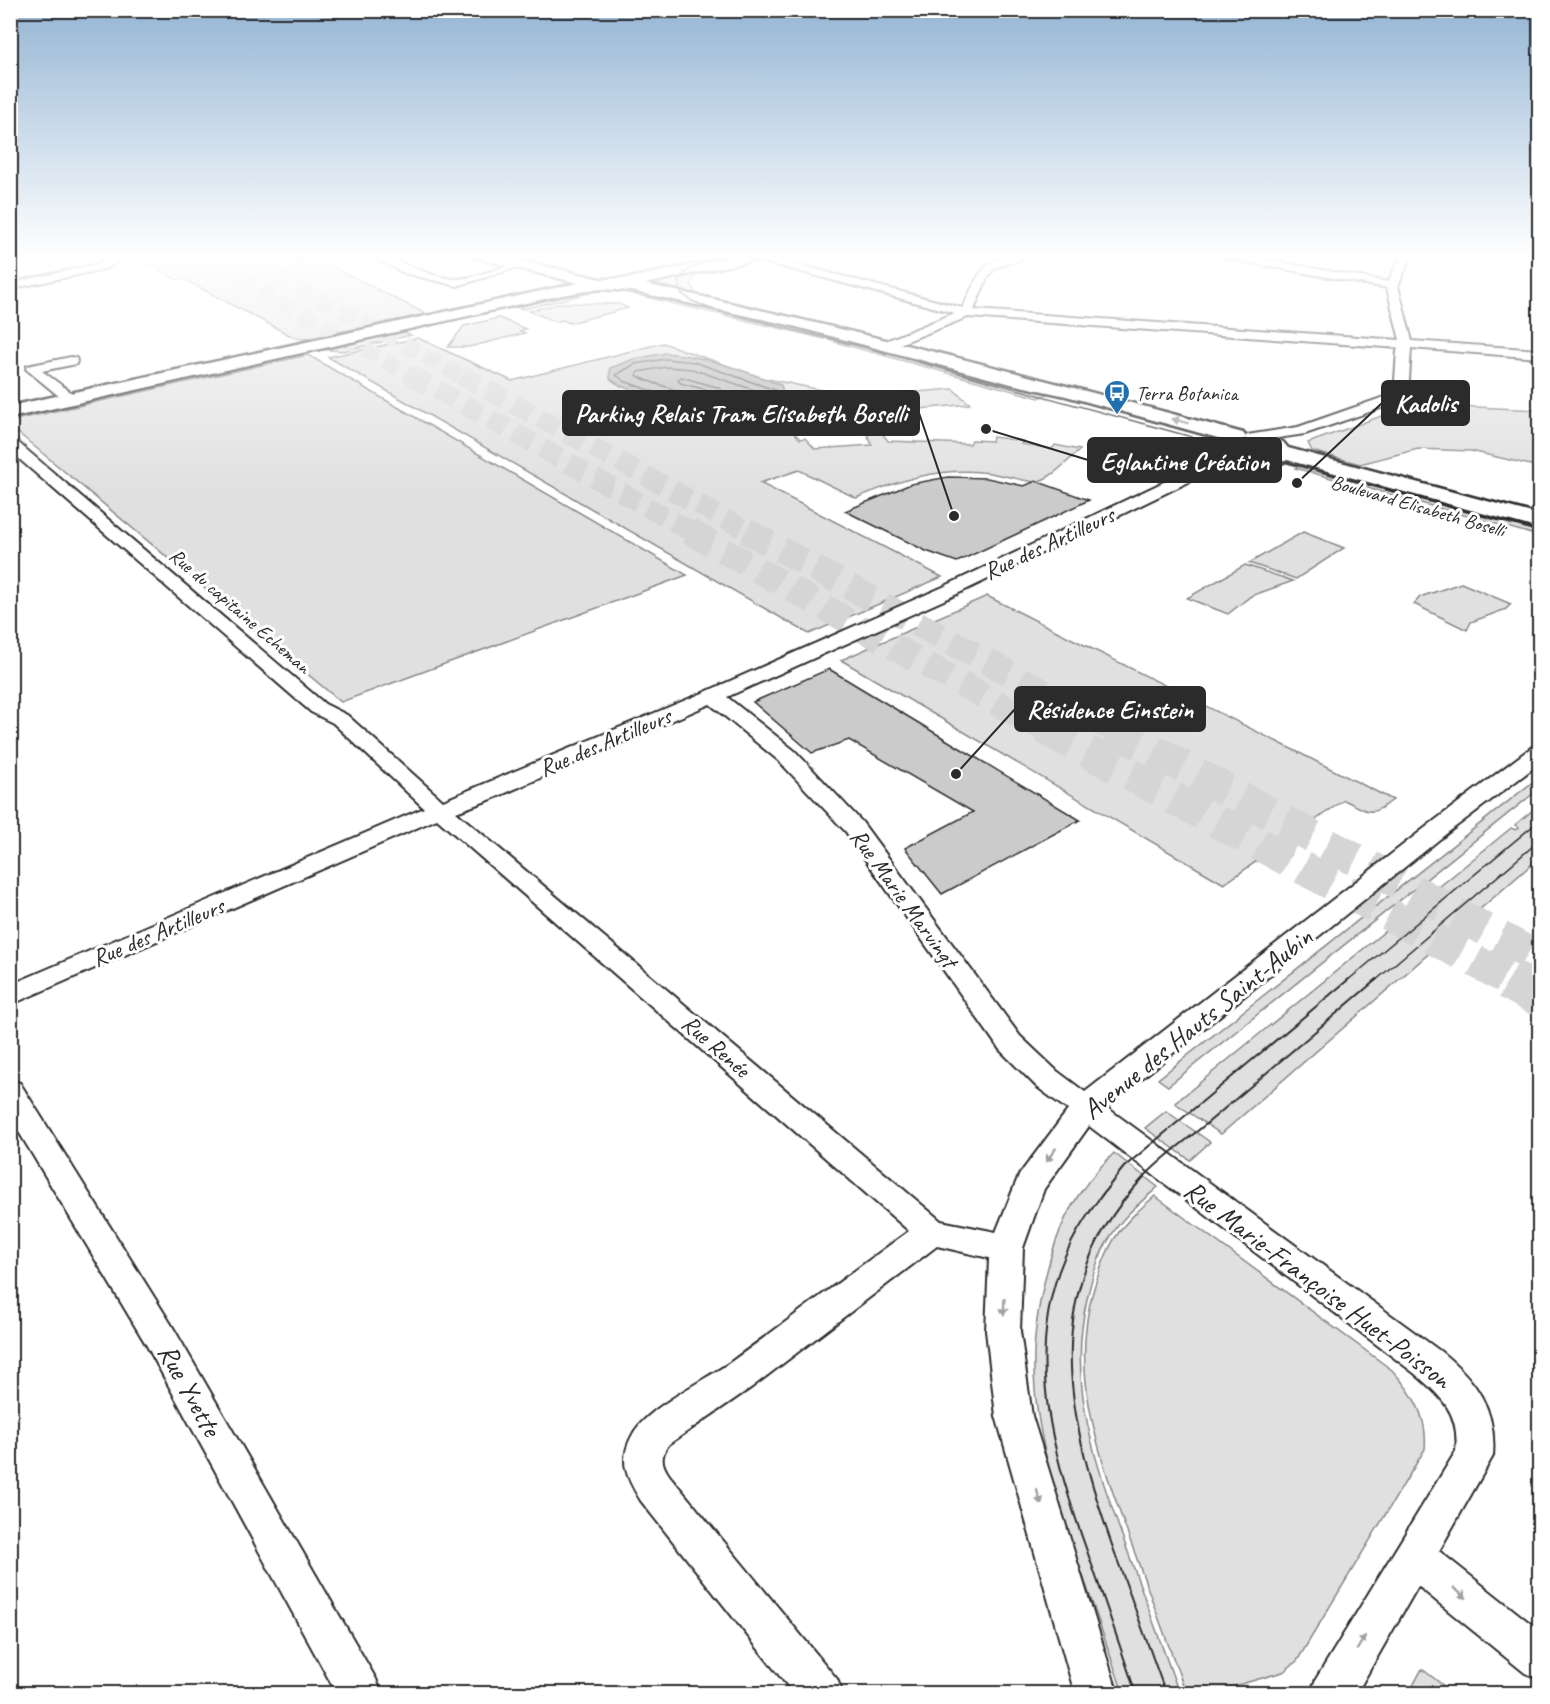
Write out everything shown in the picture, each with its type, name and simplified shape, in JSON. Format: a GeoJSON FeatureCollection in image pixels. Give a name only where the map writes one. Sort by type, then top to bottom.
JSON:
{"type":"FeatureCollection","features":[{"type":"Feature","properties":{"kind":"street"},"geometry":{"type":"LineString","coordinates":[[10,412],[372,334]]}},
{"type":"Feature","properties":{"kind":"street"},"geometry":{"type":"LineString","coordinates":[[792,334],[1047,406]]}},
{"type":"Feature","properties":{"kind":"street"},"geometry":{"type":"LineString","coordinates":[[840,334],[1244,437],[1266,455]]}},
{"type":"Feature","properties":{"kind":"street"},"geometry":{"type":"LineString","coordinates":[[887,345],[916,334]]}},
{"type":"Feature","properties":{"kind":"street"},"geometry":{"type":"LineString","coordinates":[[1249,334],[1539,354]]}},
{"type":"Feature","properties":{"kind":"street"},"geometry":{"type":"LineString","coordinates":[[1214,452],[1210,446],[1223,438],[1300,431],[1396,398],[1402,380],[1403,351],[1407,345],[1404,334]]}},
{"type":"Feature","properties":{"kind":"street"},"geometry":{"type":"LineString","coordinates":[[71,361],[32,369],[71,399]]}},
{"type":"Feature","properties":{"kind":"street","name":"Rue des Artilleurs"},"geometry":{"type":"LineString","coordinates":[[10,996],[712,696],[949,591],[1194,473],[1266,455],[1300,431]]}},
{"type":"Feature","properties":{"kind":"street"},"geometry":{"type":"LineString","coordinates":[[1175,442],[1228,458],[1266,455]]}},
{"type":"Feature","properties":{"kind":"street","name":"Rue du capitaine Echeman"},"geometry":{"type":"LineString","coordinates":[[10,443],[318,708],[340,719],[441,811]]}},
{"type":"Feature","properties":{"kind":"street","name":"Rue des Artilleurs"},"geometry":{"type":"LineString","coordinates":[[1194,473],[1214,452]]}},
{"type":"Feature","properties":{"kind":"street","name":"Boulevard Elisabeth Boselli"},"geometry":{"type":"LineString","coordinates":[[1266,455],[1539,522]]}},
{"type":"Feature","properties":{"kind":"street","name":"Boulevard Elisabeth Boselli"},"geometry":{"type":"LineString","coordinates":[[1266,455],[1539,540]]}},
{"type":"Feature","properties":{"kind":"street","name":"Rue Marie Marvingt"},"geometry":{"type":"LineString","coordinates":[[712,696],[728,706],[787,756],[854,827],[1010,1043],[1047,1079],[1086,1108]]}},
{"type":"Feature","properties":{"kind":"street","name":"Avenue des Hauts Saint-Aubin"},"geometry":{"type":"LineString","coordinates":[[1097,1694],[1014,1416],[1002,1331],[1006,1248],[1030,1184],[1086,1108],[1419,843],[1539,752]]}},
{"type":"Feature","properties":{"kind":"street","name":"Rue Renée"},"geometry":{"type":"LineString","coordinates":[[441,811],[932,1232],[1006,1248]]}},
{"type":"Feature","properties":{"kind":"street","name":"Rue Yvette"},"geometry":{"type":"LineString","coordinates":[[10,1091],[159,1335],[361,1694]]}},
{"type":"Feature","properties":{"kind":"street","name":"Rue Marie-Françoise Huet-Poisson"},"geometry":{"type":"LineString","coordinates":[[1086,1108],[1427,1362],[1459,1391],[1475,1425],[1477,1441],[1474,1456],[1414,1557]]}},
{"type":"Feature","properties":{"kind":"street"},"geometry":{"type":"LineString","coordinates":[[822,1694],[655,1488],[646,1474],[643,1454],[647,1442],[656,1432],[739,1376],[932,1232]]}},
{"type":"Feature","properties":{"kind":"street"},"geometry":{"type":"LineString","coordinates":[[1331,1694],[1414,1557],[1539,1658]]}},
{"type":"Feature","properties":{"kind":"shaded area"},"geometry":{"type":"Polygon","coordinates":[[[286,334],[331,334],[304,339],[286,334]]]}},
{"type":"Feature","properties":{"kind":"shaded area"},"geometry":{"type":"Polygon","coordinates":[[[384,334],[411,335],[343,351],[314,349],[384,334]]]}},
{"type":"Feature","properties":{"kind":"shaded area"},"geometry":{"type":"Polygon","coordinates":[[[458,334],[523,334],[469,347],[448,347],[458,334]]]}},
{"type":"Feature","properties":{"kind":"shaded area"},"geometry":{"type":"Polygon","coordinates":[[[801,334],[836,334],[824,339],[801,334]]]}},
{"type":"Feature","properties":{"kind":"shaded area"},"geometry":{"type":"Polygon","coordinates":[[[847,337],[1052,392],[1039,398],[835,342],[847,337]]]}},
{"type":"Feature","properties":{"kind":"shaded area"},"geometry":{"type":"Polygon","coordinates":[[[418,338],[512,381],[663,343],[763,378],[841,394],[873,404],[877,411],[788,419],[797,427],[791,429],[800,439],[805,438],[815,449],[872,445],[867,434],[882,433],[888,441],[970,444],[972,440],[992,441],[993,437],[1024,441],[1021,444],[1052,449],[1055,445],[1080,450],[1053,473],[1035,482],[986,472],[948,472],[902,481],[856,498],[799,470],[760,483],[942,577],[809,634],[328,357],[418,338]]]}},
{"type":"Feature","properties":{"kind":"shaded area"},"geometry":{"type":"Polygon","coordinates":[[[308,355],[687,575],[341,702],[11,427],[11,421],[308,355]]]}},
{"type":"Feature","properties":{"kind":"shaded area"},"geometry":{"type":"Polygon","coordinates":[[[953,389],[970,404],[920,409],[904,393],[953,389]]]}},
{"type":"Feature","properties":{"kind":"shaded area"},"geometry":{"type":"Polygon","coordinates":[[[1414,404],[1539,410],[1539,467],[1471,451],[1418,449],[1360,464],[1312,451],[1308,443],[1414,404]]]}},
{"type":"Feature","properties":{"kind":"shaded area"},"geometry":{"type":"Polygon","coordinates":[[[1306,461],[1539,525],[1539,536],[1295,468],[1306,461]]]}},
{"type":"Feature","properties":{"kind":"shaded area"},"geometry":{"type":"Polygon","coordinates":[[[1303,532],[1344,548],[1296,579],[1249,563],[1303,532]]]}},
{"type":"Feature","properties":{"kind":"shaded area"},"geometry":{"type":"Polygon","coordinates":[[[1245,565],[1293,581],[1251,596],[1228,614],[1187,598],[1245,565]]]}},
{"type":"Feature","properties":{"kind":"shaded area"},"geometry":{"type":"Polygon","coordinates":[[[1461,583],[1511,604],[1506,609],[1471,622],[1467,630],[1414,604],[1420,597],[1461,583]]]}},
{"type":"Feature","properties":{"kind":"shaded area"},"geometry":{"type":"Polygon","coordinates":[[[987,596],[1393,800],[1379,809],[1369,811],[1344,800],[1224,884],[841,660],[987,596]]]}},
{"type":"Feature","properties":{"kind":"shaded area"},"geometry":{"type":"Polygon","coordinates":[[[1539,777],[1539,789],[1168,1086],[1158,1079],[1539,777]]]}},
{"type":"Feature","properties":{"kind":"shaded area"},"geometry":{"type":"Polygon","coordinates":[[[1539,805],[1539,858],[1221,1134],[1175,1103],[1511,828],[1516,830],[1519,828],[1515,825],[1539,805]]]}},
{"type":"Feature","properties":{"kind":"shaded area"},"geometry":{"type":"Polygon","coordinates":[[[1166,1111],[1210,1142],[1190,1160],[1145,1128],[1166,1111]]]}},
{"type":"Feature","properties":{"kind":"shaded area"},"geometry":{"type":"Polygon","coordinates":[[[1114,1153],[1158,1187],[1121,1222],[1106,1243],[1096,1266],[1087,1299],[1082,1332],[1080,1364],[1083,1396],[1088,1428],[1106,1490],[1179,1693],[1123,1693],[1055,1489],[1038,1418],[1034,1346],[1040,1301],[1050,1260],[1069,1210],[1088,1182],[1114,1153]]]}},
{"type":"Feature","properties":{"kind":"shaded area"},"geometry":{"type":"Polygon","coordinates":[[[1155,1196],[1392,1370],[1418,1406],[1424,1426],[1425,1449],[1297,1661],[1283,1672],[1210,1693],[1186,1693],[1107,1476],[1090,1410],[1085,1377],[1085,1343],[1089,1310],[1104,1260],[1121,1230],[1134,1214],[1155,1196]]]}},
{"type":"Feature","properties":{"kind":"shaded area"},"geometry":{"type":"Polygon","coordinates":[[[1422,1669],[1453,1693],[1409,1693],[1422,1669]]]}},
{"type":"Feature","properties":{"kind":"water"},"geometry":{"type":"Polygon","coordinates":[[[666,353],[725,365],[781,385],[784,395],[771,408],[754,415],[716,416],[676,406],[621,386],[610,379],[610,368],[634,359],[666,353]]]}},
{"type":"Feature","properties":{"kind":"building"},"geometry":{"type":"Polygon","coordinates":[[[948,477],[987,478],[1024,486],[1036,481],[1089,500],[957,562],[926,551],[845,511],[911,484],[948,477]]]}},
{"type":"Feature","properties":{"kind":"building"},"geometry":{"type":"Polygon","coordinates":[[[829,669],[1080,820],[942,894],[905,848],[973,812],[849,740],[812,753],[753,702],[829,669]]]}},
{"type":"Feature","properties":{"kind":"tunnel"},"geometry":{"type":"LineString","coordinates":[[337,334],[414,377]]}},
{"type":"Feature","properties":{"kind":"tunnel"},"geometry":{"type":"LineString","coordinates":[[384,334],[464,377]]}},
{"type":"Feature","properties":{"kind":"tunnel"},"geometry":{"type":"LineString","coordinates":[[411,375],[692,532]]}},
{"type":"Feature","properties":{"kind":"tunnel"},"geometry":{"type":"LineString","coordinates":[[461,375],[749,532]]}},
{"type":"Feature","properties":{"kind":"tunnel"},"geometry":{"type":"LineString","coordinates":[[689,531],[1047,730]]}},
{"type":"Feature","properties":{"kind":"tunnel"},"geometry":{"type":"LineString","coordinates":[[746,531],[1114,730]]}},
{"type":"Feature","properties":{"kind":"tunnel"},"geometry":{"type":"LineString","coordinates":[[1044,728],[1512,981]]}},
{"type":"Feature","properties":{"kind":"tunnel"},"geometry":{"type":"LineString","coordinates":[[1111,728],[1540,959]]}},
{"type":"Feature","properties":{"kind":"tunnel"},"geometry":{"type":"LineString","coordinates":[[1509,979],[1540,996]]}},
{"type":"Feature","properties":{"kind":"tram line"},"geometry":{"type":"LineString","coordinates":[[807,334],[1540,532]]}},
{"type":"Feature","properties":{"kind":"tram line"},"geometry":{"type":"LineString","coordinates":[[1347,981],[1540,820]]}},
{"type":"Feature","properties":{"kind":"tram line"},"geometry":{"type":"LineString","coordinates":[[1375,981],[1540,840]]}},
{"type":"Feature","properties":{"kind":"tram line"},"geometry":{"type":"LineString","coordinates":[[1136,1694],[1075,1517],[1055,1448],[1045,1377],[1045,1342],[1049,1306],[1059,1271],[1079,1229],[1124,1167],[1349,979]]}},
{"type":"Feature","properties":{"kind":"tram line"},"geometry":{"type":"LineString","coordinates":[[1166,1694],[1096,1497],[1083,1449],[1074,1402],[1071,1355],[1074,1310],[1087,1265],[1109,1221],[1151,1170],[1377,979]]}},
{"type":"Feature","properties":{"kind":"place","name":"Terra Botanica"},"geometry":{"type":"Point","coordinates":[1117,416]}},
{"type":"Feature","properties":{"kind":"place","name":"Eglantine Création"},"geometry":{"type":"Point","coordinates":[986,429]}},
{"type":"Feature","properties":{"kind":"place","name":"Kadolis"},"geometry":{"type":"Point","coordinates":[1297,483]}},
{"type":"Feature","properties":{"kind":"place","name":"Parking Relais Tram Elisabeth Boselli"},"geometry":{"type":"Point","coordinates":[954,516]}},
{"type":"Feature","properties":{"kind":"place","name":"Résidence Einstein"},"geometry":{"type":"Point","coordinates":[956,774]}}]}
